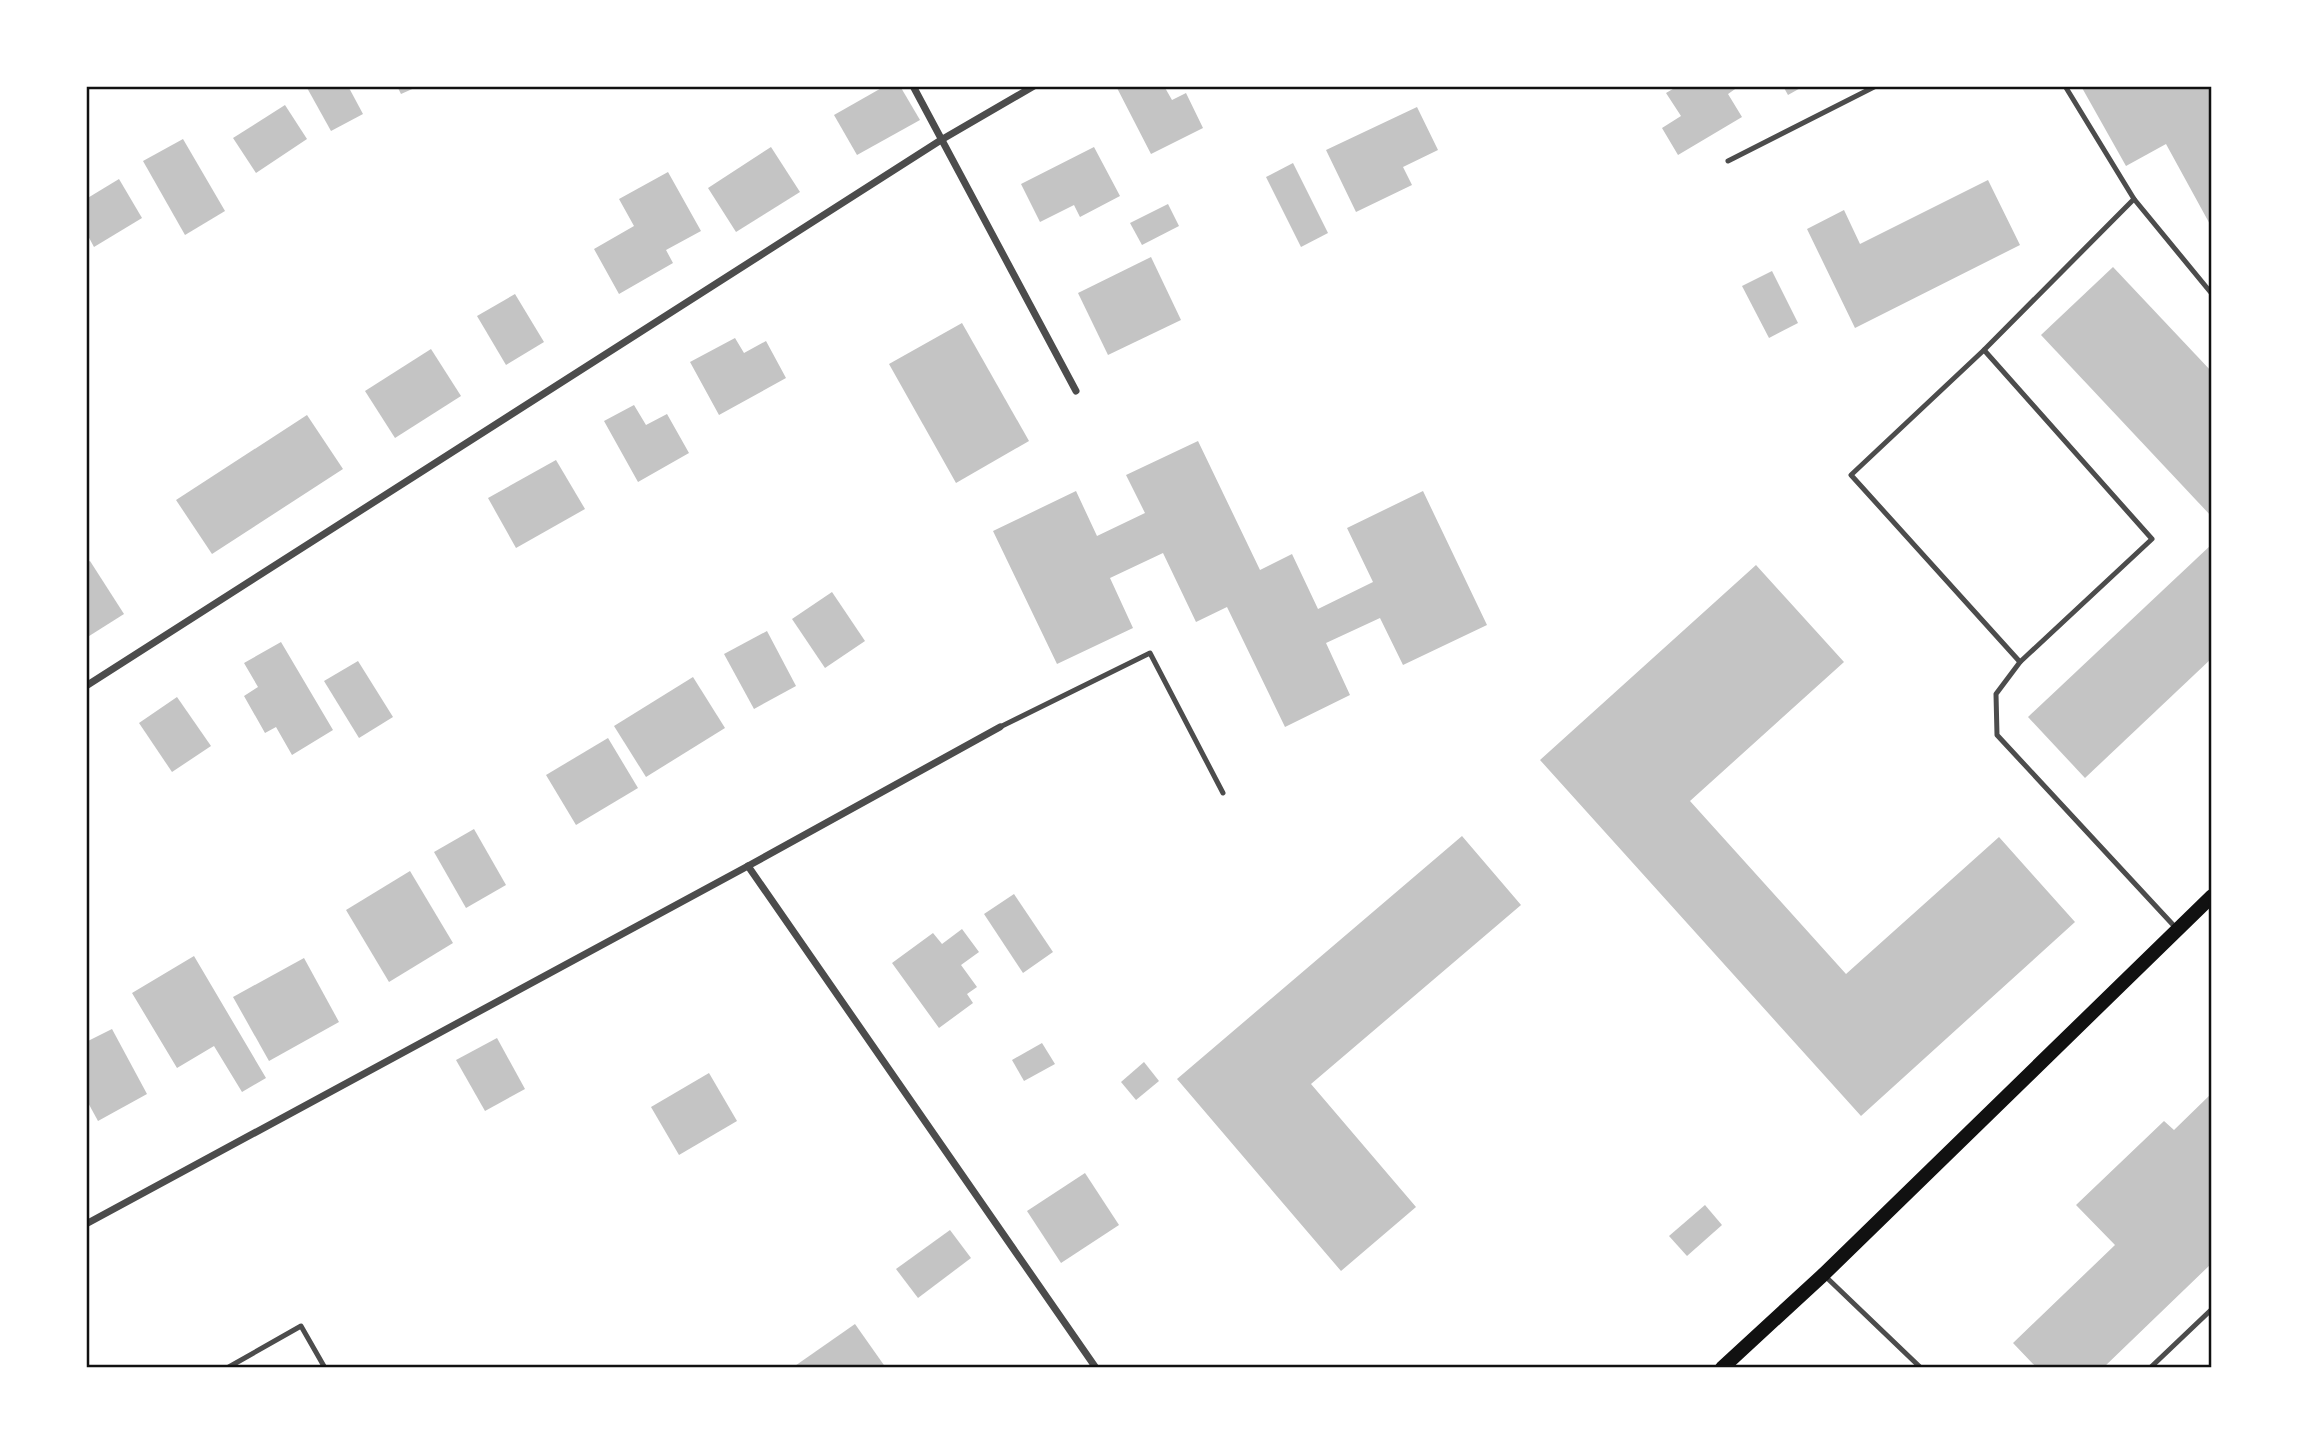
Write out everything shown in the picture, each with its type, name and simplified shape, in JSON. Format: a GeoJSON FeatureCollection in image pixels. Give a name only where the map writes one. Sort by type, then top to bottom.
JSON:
{"type":"FeatureCollection","features":[{"type":"Feature","properties":{"kind":"main road"},"geometry":{"type":"LineString","coordinates":[[1722,1368],[1824,1274],[2212,896]]}},
{"type":"Feature","properties":{"kind":"street"},"geometry":{"type":"LineString","coordinates":[[913,86],[1076,391]]}},
{"type":"Feature","properties":{"kind":"street"},"geometry":{"type":"LineString","coordinates":[[86,686],[940,140],[1034,86]]}},
{"type":"Feature","properties":{"kind":"street"},"geometry":{"type":"LineString","coordinates":[[86,1224],[1000,727]]}},
{"type":"Feature","properties":{"kind":"street"},"geometry":{"type":"LineString","coordinates":[[748,866],[1097,1368]]}},
{"type":"Feature","properties":{"kind":"lane"},"geometry":{"type":"LineString","coordinates":[[1728,161],[1876,86]]}},
{"type":"Feature","properties":{"kind":"lane"},"geometry":{"type":"LineString","coordinates":[[2065,86],[2134,199],[2212,294]]}},
{"type":"Feature","properties":{"kind":"lane"},"geometry":{"type":"LineString","coordinates":[[2020,662],[1851,475],[1984,350],[2134,199]]}},
{"type":"Feature","properties":{"kind":"lane"},"geometry":{"type":"LineString","coordinates":[[1984,350],[2152,539],[2020,662],[1996,694],[1997,735],[2178,930]]}},
{"type":"Feature","properties":{"kind":"lane"},"geometry":{"type":"LineString","coordinates":[[1000,727],[1150,653],[1223,793]]}},
{"type":"Feature","properties":{"kind":"lane"},"geometry":{"type":"LineString","coordinates":[[1824,1274],[1921,1368]]}},
{"type":"Feature","properties":{"kind":"lane"},"geometry":{"type":"LineString","coordinates":[[2150,1368],[2212,1309]]}},
{"type":"Feature","properties":{"kind":"lane"},"geometry":{"type":"LineString","coordinates":[[227,1368],[301,1326],[325,1368]]}},
{"type":"Feature","properties":{"kind":"building"},"geometry":{"type":"Polygon","coordinates":[[[306,86],[348,86],[363,114],[331,131],[306,86]]]}},
{"type":"Feature","properties":{"kind":"building"},"geometry":{"type":"Polygon","coordinates":[[[397,86],[419,86],[401,94],[397,86]]]}},
{"type":"Feature","properties":{"kind":"building"},"geometry":{"type":"Polygon","coordinates":[[[885,86],[900,86],[920,120],[857,155],[834,115],[885,86]]]}},
{"type":"Feature","properties":{"kind":"building"},"geometry":{"type":"Polygon","coordinates":[[[1116,86],[1164,86],[1172,100],[1186,93],[1203,128],[1151,154],[1116,86]]]}},
{"type":"Feature","properties":{"kind":"building"},"geometry":{"type":"Polygon","coordinates":[[[1678,86],[1737,86],[1728,94],[1742,117],[1678,155],[1662,128],[1681,116],[1666,93],[1678,86]]]}},
{"type":"Feature","properties":{"kind":"building"},"geometry":{"type":"Polygon","coordinates":[[[1783,86],[1804,86],[1788,95],[1783,86]]]}},
{"type":"Feature","properties":{"kind":"building"},"geometry":{"type":"Polygon","coordinates":[[[2081,86],[2212,86],[2212,228],[2166,144],[2126,166],[2081,86]]]}},
{"type":"Feature","properties":{"kind":"building"},"geometry":{"type":"Polygon","coordinates":[[[285,105],[307,139],[256,173],[233,138],[285,105]]]}},
{"type":"Feature","properties":{"kind":"building"},"geometry":{"type":"Polygon","coordinates":[[[1417,107],[1438,150],[1403,167],[1412,185],[1356,212],[1326,150],[1417,107]]]}},
{"type":"Feature","properties":{"kind":"building"},"geometry":{"type":"Polygon","coordinates":[[[183,139],[225,211],[185,235],[143,161],[183,139]]]}},
{"type":"Feature","properties":{"kind":"building"},"geometry":{"type":"Polygon","coordinates":[[[771,147],[800,192],[736,232],[708,188],[771,147]]]}},
{"type":"Feature","properties":{"kind":"building"},"geometry":{"type":"Polygon","coordinates":[[[1094,147],[1120,196],[1080,217],[1074,205],[1040,222],[1021,184],[1094,147]]]}},
{"type":"Feature","properties":{"kind":"building"},"geometry":{"type":"Polygon","coordinates":[[[1293,163],[1328,233],[1301,247],[1266,177],[1293,163]]]}},
{"type":"Feature","properties":{"kind":"building"},"geometry":{"type":"Polygon","coordinates":[[[668,172],[701,231],[666,250],[673,263],[619,294],[594,249],[634,226],[619,199],[668,172]]]}},
{"type":"Feature","properties":{"kind":"building"},"geometry":{"type":"Polygon","coordinates":[[[119,179],[142,218],[94,247],[86,232],[86,199],[119,179]]]}},
{"type":"Feature","properties":{"kind":"building"},"geometry":{"type":"Polygon","coordinates":[[[1988,180],[2020,245],[1855,328],[1807,229],[1844,210],[1860,244],[1988,180]]]}},
{"type":"Feature","properties":{"kind":"building"},"geometry":{"type":"Polygon","coordinates":[[[1168,204],[1179,226],[1142,245],[1130,223],[1168,204]]]}},
{"type":"Feature","properties":{"kind":"building"},"geometry":{"type":"Polygon","coordinates":[[[1151,257],[1181,320],[1108,355],[1078,293],[1151,257]]]}},
{"type":"Feature","properties":{"kind":"building"},"geometry":{"type":"Polygon","coordinates":[[[2113,267],[2212,372],[2212,517],[2041,335],[2113,267]]]}},
{"type":"Feature","properties":{"kind":"building"},"geometry":{"type":"Polygon","coordinates":[[[1772,271],[1798,323],[1769,338],[1742,286],[1772,271]]]}},
{"type":"Feature","properties":{"kind":"building"},"geometry":{"type":"Polygon","coordinates":[[[515,294],[544,342],[506,365],[477,316],[515,294]]]}},
{"type":"Feature","properties":{"kind":"building"},"geometry":{"type":"Polygon","coordinates":[[[962,323],[1029,441],[956,483],[889,364],[962,323]]]}},
{"type":"Feature","properties":{"kind":"building"},"geometry":{"type":"Polygon","coordinates":[[[735,338],[744,353],[766,341],[786,378],[719,415],[690,362],[735,338]]]}},
{"type":"Feature","properties":{"kind":"building"},"geometry":{"type":"Polygon","coordinates":[[[431,349],[461,396],[395,438],[365,391],[431,349]]]}},
{"type":"Feature","properties":{"kind":"building"},"geometry":{"type":"Polygon","coordinates":[[[634,405],[646,425],[667,414],[689,453],[638,482],[604,421],[634,405]]]}},
{"type":"Feature","properties":{"kind":"building"},"geometry":{"type":"Polygon","coordinates":[[[307,415],[343,469],[212,554],[176,500],[307,415]]]}},
{"type":"Feature","properties":{"kind":"building"},"geometry":{"type":"Polygon","coordinates":[[[1198,441],[1260,570],[1292,554],[1318,609],[1373,582],[1347,528],[1423,491],[1487,625],[1403,665],[1380,618],[1326,643],[1350,695],[1285,727],[1227,607],[1196,622],[1163,553],[1110,578],[1133,628],[1057,664],[993,531],[1076,491],[1097,536],[1145,513],[1126,475],[1198,441]]]}},
{"type":"Feature","properties":{"kind":"building"},"geometry":{"type":"Polygon","coordinates":[[[556,460],[585,509],[516,548],[488,498],[556,460]]]}},
{"type":"Feature","properties":{"kind":"building"},"geometry":{"type":"Polygon","coordinates":[[[2212,544],[2212,658],[2085,778],[2028,717],[2212,544]]]}},
{"type":"Feature","properties":{"kind":"building"},"geometry":{"type":"Polygon","coordinates":[[[90,561],[124,614],[86,638],[86,563],[90,561]]]}},
{"type":"Feature","properties":{"kind":"building"},"geometry":{"type":"Polygon","coordinates":[[[1756,565],[1844,662],[1690,801],[1846,974],[1999,837],[2075,922],[1861,1116],[1540,760],[1756,565]]]}},
{"type":"Feature","properties":{"kind":"building"},"geometry":{"type":"Polygon","coordinates":[[[832,592],[865,641],[825,668],[792,619],[832,592]]]}},
{"type":"Feature","properties":{"kind":"building"},"geometry":{"type":"Polygon","coordinates":[[[767,631],[796,686],[754,709],[724,654],[767,631]]]}},
{"type":"Feature","properties":{"kind":"building"},"geometry":{"type":"Polygon","coordinates":[[[281,642],[333,730],[292,755],[276,727],[265,733],[244,696],[258,687],[244,663],[281,642]]]}},
{"type":"Feature","properties":{"kind":"building"},"geometry":{"type":"Polygon","coordinates":[[[358,661],[393,717],[359,738],[324,681],[358,661]]]}},
{"type":"Feature","properties":{"kind":"building"},"geometry":{"type":"Polygon","coordinates":[[[693,677],[725,728],[646,777],[614,726],[693,677]]]}},
{"type":"Feature","properties":{"kind":"building"},"geometry":{"type":"Polygon","coordinates":[[[177,697],[211,746],[172,772],[139,723],[177,697]]]}},
{"type":"Feature","properties":{"kind":"building"},"geometry":{"type":"Polygon","coordinates":[[[608,738],[638,788],[576,825],[546,775],[608,738]]]}},
{"type":"Feature","properties":{"kind":"building"},"geometry":{"type":"Polygon","coordinates":[[[474,829],[506,885],[466,908],[434,852],[474,829]]]}},
{"type":"Feature","properties":{"kind":"building"},"geometry":{"type":"Polygon","coordinates":[[[1462,836],[1521,905],[1311,1084],[1416,1207],[1341,1271],[1177,1079],[1462,836]]]}},
{"type":"Feature","properties":{"kind":"building"},"geometry":{"type":"Polygon","coordinates":[[[410,871],[453,943],[389,982],[346,910],[410,871]]]}},
{"type":"Feature","properties":{"kind":"building"},"geometry":{"type":"Polygon","coordinates":[[[1014,894],[1053,952],[1023,973],[984,914],[1014,894]]]}},
{"type":"Feature","properties":{"kind":"building"},"geometry":{"type":"Polygon","coordinates":[[[962,929],[979,952],[961,965],[977,987],[967,994],[973,1003],[939,1028],[892,963],[933,933],[942,944],[962,929]]]}},
{"type":"Feature","properties":{"kind":"building"},"geometry":{"type":"Polygon","coordinates":[[[194,956],[266,1078],[242,1092],[214,1046],[177,1068],[132,993],[194,956]]]}},
{"type":"Feature","properties":{"kind":"building"},"geometry":{"type":"Polygon","coordinates":[[[304,958],[339,1022],[269,1061],[233,997],[304,958]]]}},
{"type":"Feature","properties":{"kind":"building"},"geometry":{"type":"Polygon","coordinates":[[[112,1029],[147,1094],[98,1121],[86,1099],[86,1042],[112,1029]]]}},
{"type":"Feature","properties":{"kind":"building"},"geometry":{"type":"Polygon","coordinates":[[[497,1038],[525,1089],[485,1111],[456,1060],[497,1038]]]}},
{"type":"Feature","properties":{"kind":"building"},"geometry":{"type":"Polygon","coordinates":[[[1042,1043],[1055,1064],[1024,1081],[1012,1060],[1042,1043]]]}},
{"type":"Feature","properties":{"kind":"building"},"geometry":{"type":"Polygon","coordinates":[[[1144,1062],[1159,1081],[1136,1100],[1121,1082],[1144,1062]]]}},
{"type":"Feature","properties":{"kind":"building"},"geometry":{"type":"Polygon","coordinates":[[[709,1073],[737,1121],[679,1155],[651,1107],[709,1073]]]}},
{"type":"Feature","properties":{"kind":"building"},"geometry":{"type":"Polygon","coordinates":[[[2212,1093],[2212,1263],[2103,1368],[2037,1368],[2013,1343],[2115,1245],[2076,1205],[2164,1121],[2174,1130],[2212,1093]]]}},
{"type":"Feature","properties":{"kind":"building"},"geometry":{"type":"Polygon","coordinates":[[[1085,1173],[1119,1225],[1061,1263],[1027,1211],[1085,1173]]]}},
{"type":"Feature","properties":{"kind":"building"},"geometry":{"type":"Polygon","coordinates":[[[1705,1205],[1722,1225],[1687,1256],[1669,1236],[1705,1205]]]}},
{"type":"Feature","properties":{"kind":"building"},"geometry":{"type":"Polygon","coordinates":[[[950,1230],[971,1258],[918,1298],[896,1269],[950,1230]]]}},
{"type":"Feature","properties":{"kind":"building"},"geometry":{"type":"Polygon","coordinates":[[[855,1324],[886,1368],[792,1368],[855,1324]]]}}]}
